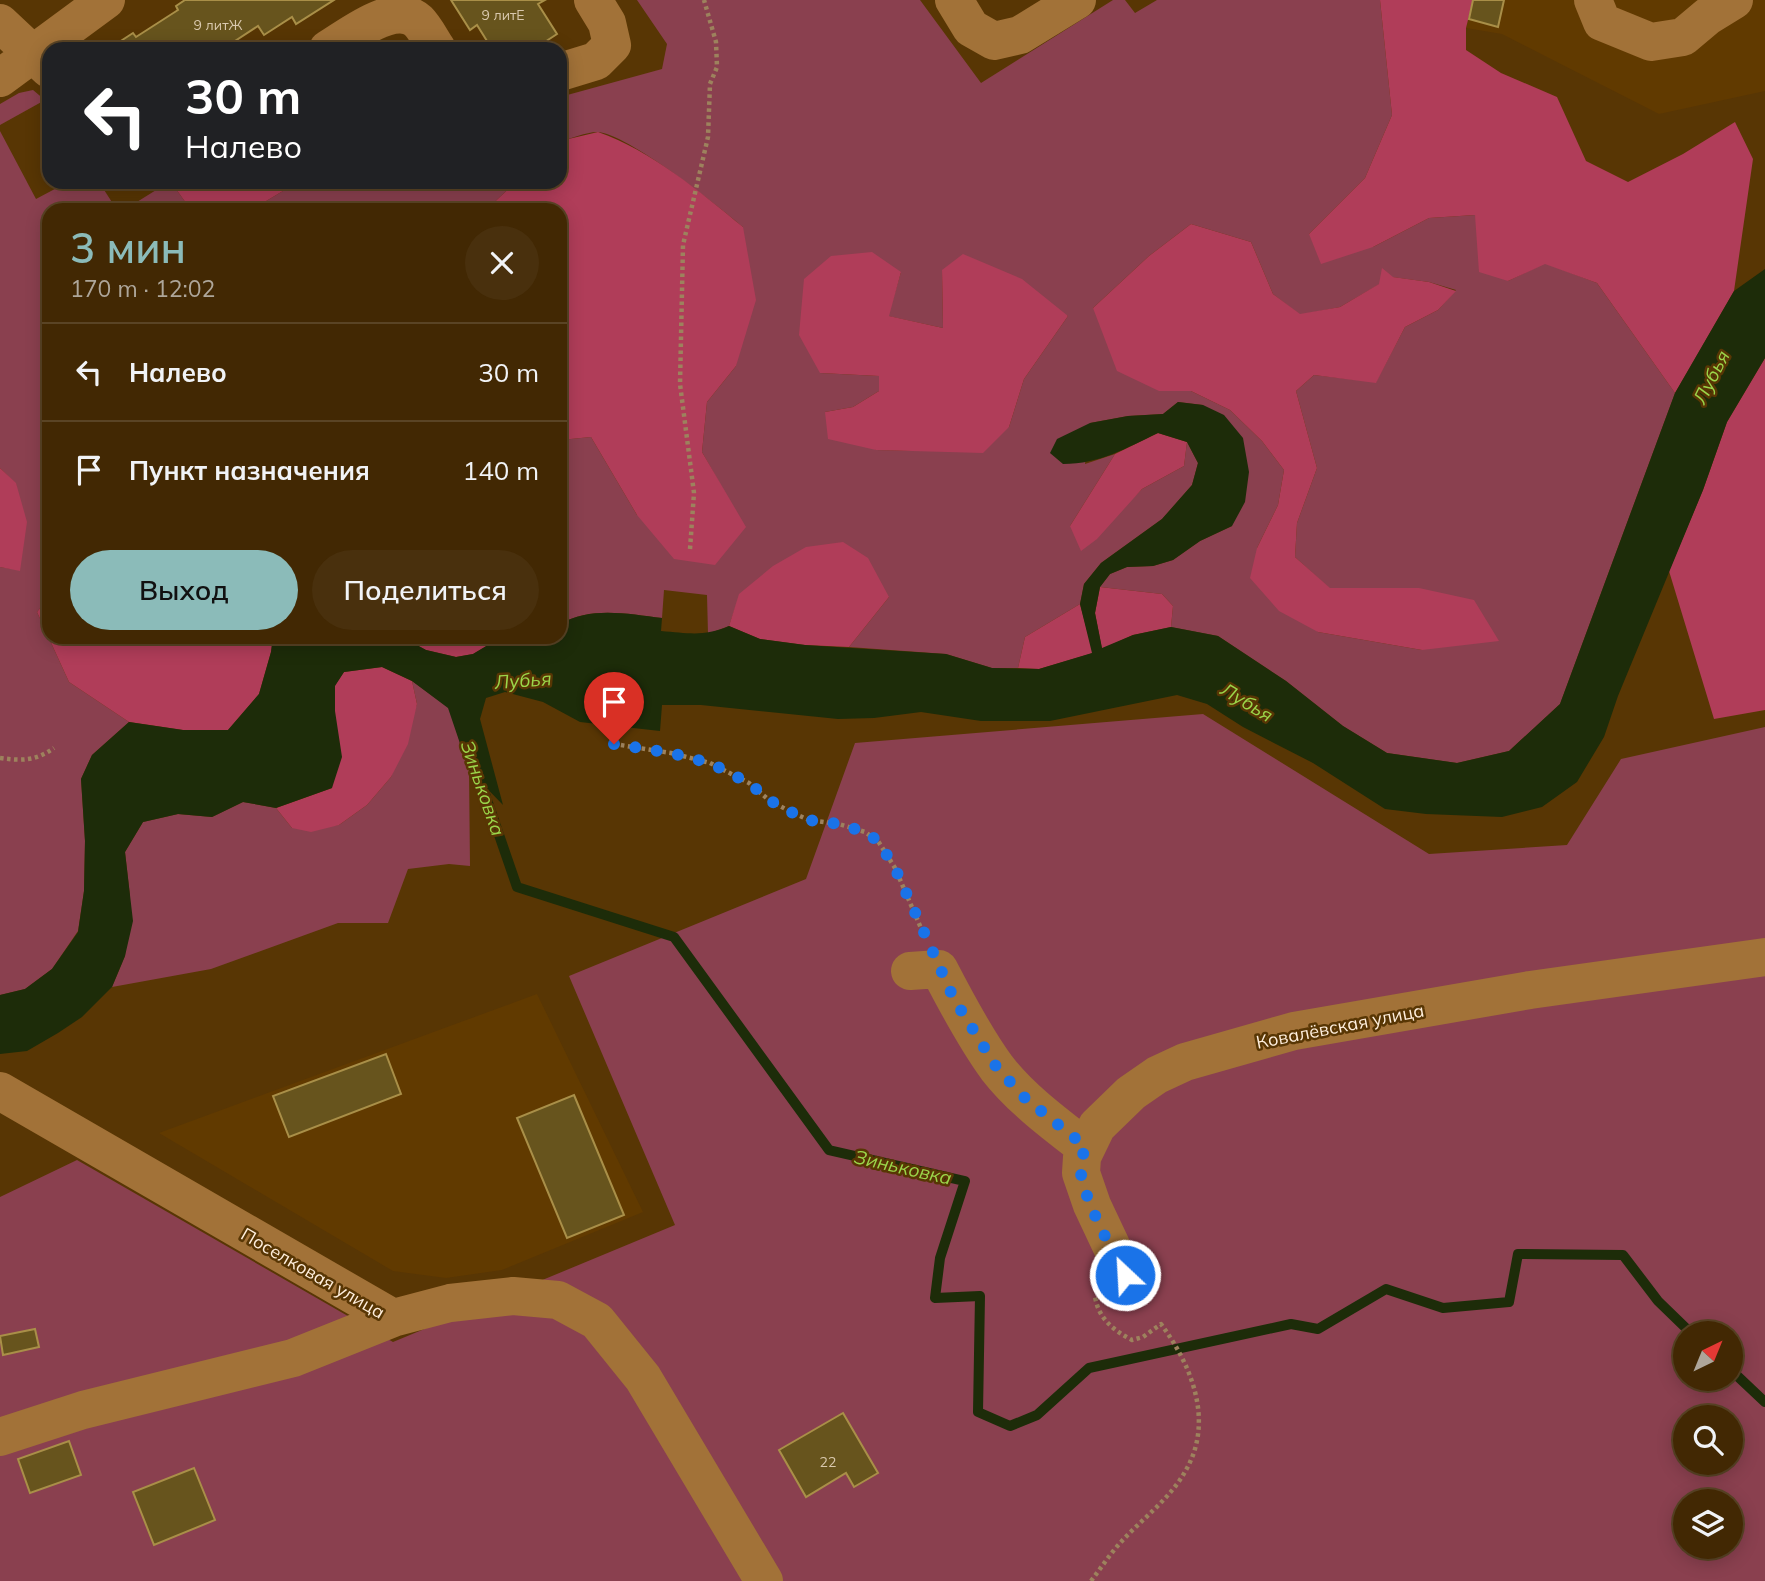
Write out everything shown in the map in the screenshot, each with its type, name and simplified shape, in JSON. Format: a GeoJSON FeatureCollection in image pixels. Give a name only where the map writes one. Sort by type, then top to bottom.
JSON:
{"type":"FeatureCollection","features":[{"type":"Feature","properties":{"kind":"street"},"geometry":{"type":"LineString","coordinates":[[62,42],[106,0]]}},
{"type":"Feature","properties":{"kind":"street"},"geometry":{"type":"LineString","coordinates":[[567,70],[596,61],[612,45],[607,23],[593,0]]}},
{"type":"Feature","properties":{"kind":"street"},"geometry":{"type":"LineString","coordinates":[[954,0],[971,28],[993,41],[1020,36],[1077,0]]}},
{"type":"Feature","properties":{"kind":"street"},"geometry":{"type":"LineString","coordinates":[[1593,0],[1602,22],[1651,42],[1683,37],[1708,16],[1734,0]]}},
{"type":"Feature","properties":{"kind":"street"},"geometry":{"type":"LineString","coordinates":[[340,42],[386,14],[403,12],[417,20],[432,42]]}},
{"type":"Feature","properties":{"kind":"street"},"geometry":{"type":"LineString","coordinates":[[0,23],[41,62],[0,78]]}},
{"type":"Feature","properties":{"kind":"street","name":"Ковалёвская улица"},"geometry":{"type":"LineString","coordinates":[[1125,1275],[1080,1173],[1082,1157],[1097,1126],[1131,1093],[1157,1075],[1185,1062],[1294,1031],[1530,990],[1765,957]]}},
{"type":"Feature","properties":{"kind":"street"},"geometry":{"type":"LineString","coordinates":[[925,970],[954,999],[997,1068],[1026,1099],[1086,1147]]}},
{"type":"Feature","properties":{"kind":"street","name":"Поселковая улица"},"geometry":{"type":"LineString","coordinates":[[0,1091],[393,1318],[450,1303],[513,1296],[558,1300],[597,1321],[643,1378],[764,1581]]}},
{"type":"Feature","properties":{"kind":"street"},"geometry":{"type":"LineString","coordinates":[[0,1437],[83,1410],[293,1358],[393,1318]]}},
{"type":"Feature","properties":{"kind":"path"},"geometry":{"type":"LineString","coordinates":[[690,549],[694,493],[680,384],[683,245],[708,137],[710,84],[717,67],[716,42],[704,0]]}},
{"type":"Feature","properties":{"kind":"path"},"geometry":{"type":"LineString","coordinates":[[614,744],[671,753],[710,763],[749,783],[769,800],[791,812],[809,820],[839,824],[865,832],[878,841],[895,868],[925,970]]}},
{"type":"Feature","properties":{"kind":"path"},"geometry":{"type":"LineString","coordinates":[[0,758],[39,758],[54,748]]}},
{"type":"Feature","properties":{"kind":"path"},"geometry":{"type":"LineString","coordinates":[[1091,1581],[1119,1544],[1174,1488],[1187,1469],[1199,1429],[1200,1407],[1195,1387],[1171,1337],[1161,1324]]}},
{"type":"Feature","properties":{"kind":"shaded area"},"geometry":{"type":"Polygon","coordinates":[[[637,0],[920,0],[981,83],[1113,0],[1125,0],[1135,13],[1157,0],[1380,0],[1392,115],[1365,178],[1309,234],[1373,247],[1429,218],[1475,215],[1508,281],[1545,263],[1597,283],[1675,393],[1560,704],[1509,751],[1457,763],[1387,753],[1343,726],[1286,681],[1218,636],[1171,627],[1173,606],[1162,594],[1100,587],[1110,574],[1127,567],[1153,566],[1173,560],[1200,541],[1232,526],[1203,405],[1178,402],[1163,414],[1128,416],[1090,423],[1085,464],[1115,454],[1070,526],[1119,512],[1142,489],[1184,466],[1187,442],[1198,463],[1192,485],[1162,519],[1101,563],[1084,584],[1080,604],[1025,637],[1018,668],[992,668],[946,654],[849,647],[889,597],[740,594],[729,626],[708,634],[707,595],[664,590],[662,618],[597,613],[567,620],[567,439],[591,437],[637,515],[745,528],[702,452],[707,402],[736,366],[743,227],[672,172],[629,144],[597,132],[567,139],[567,95],[662,69],[667,44],[637,0]],[[1191,224],[1149,256],[1093,308],[1191,391],[1230,410],[1262,441],[1284,470],[1278,505],[1257,548],[1318,632],[1422,650],[1419,588],[1329,588],[1295,557],[1297,523],[1317,468],[1296,391],[1314,375],[1376,382],[1405,327],[1438,310],[1456,290],[1429,282],[1392,277],[1340,307],[1300,315],[1273,294],[1251,242],[1191,224]],[[942,270],[943,328],[888,316],[901,272],[820,373],[879,376],[879,391],[853,407],[825,412],[876,450],[925,451],[1009,427],[1024,379],[1068,316],[942,270]]]}},
{"type":"Feature","properties":{"kind":"shaded area"},"geometry":{"type":"Polygon","coordinates":[[[1380,0],[1473,0],[1466,28],[1466,50],[1501,73],[1557,97],[1586,161],[1628,182],[1683,154],[1735,122],[1753,159],[1734,291],[1675,393],[1597,283],[1545,264],[1508,281],[1479,272],[1475,215],[1429,218],[1373,247],[1321,264],[1309,234],[1365,178],[1392,115],[1380,0]]]}},
{"type":"Feature","properties":{"kind":"shaded area"},"geometry":{"type":"Polygon","coordinates":[[[1473,0],[1765,0],[1765,91],[1659,114],[1502,34],[1466,28],[1473,0]]]}},
{"type":"Feature","properties":{"kind":"shaded area"},"geometry":{"type":"Polygon","coordinates":[[[33,90],[42,98],[42,102],[0,125],[0,104],[19,93],[33,90]]]}},
{"type":"Feature","properties":{"kind":"shaded area"},"geometry":{"type":"Polygon","coordinates":[[[0,131],[36,199],[55,189],[104,189],[112,203],[42,203],[42,606],[37,612],[42,623],[42,644],[52,644],[69,682],[129,722],[92,755],[81,779],[85,841],[84,891],[78,931],[52,969],[25,989],[0,995],[0,567],[20,570],[16,484],[0,468],[0,131]]]}},
{"type":"Feature","properties":{"kind":"shaded area"},"geometry":{"type":"Polygon","coordinates":[[[598,132],[618,140],[656,161],[692,186],[743,227],[756,300],[736,366],[707,402],[702,452],[746,527],[715,565],[674,559],[637,515],[591,437],[567,439],[567,203],[494,203],[508,189],[567,189],[567,139],[598,132]]]}},
{"type":"Feature","properties":{"kind":"shaded area"},"geometry":{"type":"Polygon","coordinates":[[[158,189],[176,189],[186,203],[135,203],[158,189]]]}},
{"type":"Feature","properties":{"kind":"shaded area"},"geometry":{"type":"Polygon","coordinates":[[[176,189],[286,189],[263,203],[186,203],[176,189]]]}},
{"type":"Feature","properties":{"kind":"shaded area"},"geometry":{"type":"Polygon","coordinates":[[[286,189],[508,189],[494,203],[263,203],[286,189]]]}},
{"type":"Feature","properties":{"kind":"shaded area"},"geometry":{"type":"Polygon","coordinates":[[[1191,224],[1251,242],[1273,294],[1300,314],[1340,307],[1379,284],[1382,268],[1393,277],[1429,282],[1456,291],[1438,310],[1405,327],[1376,383],[1314,375],[1296,391],[1317,468],[1297,523],[1295,557],[1330,588],[1419,588],[1474,600],[1499,641],[1422,650],[1318,632],[1279,611],[1250,578],[1257,548],[1278,505],[1284,470],[1262,441],[1230,410],[1191,391],[1159,391],[1117,371],[1093,308],[1149,256],[1191,224]]]}},
{"type":"Feature","properties":{"kind":"shaded area"},"geometry":{"type":"Polygon","coordinates":[[[872,252],[901,272],[889,316],[943,328],[942,270],[963,254],[1022,279],[1068,316],[1024,379],[1009,427],[983,453],[876,450],[828,439],[825,412],[853,407],[879,391],[879,376],[820,373],[799,335],[804,279],[831,256],[872,252]]]}},
{"type":"Feature","properties":{"kind":"shaded area"},"geometry":{"type":"Polygon","coordinates":[[[1765,358],[1765,710],[1714,719],[1669,571],[1703,490],[1727,422],[1765,358]]]}},
{"type":"Feature","properties":{"kind":"shaded area"},"geometry":{"type":"Polygon","coordinates":[[[1158,433],[1187,442],[1184,466],[1142,489],[1097,539],[1081,551],[1070,526],[1115,454],[1158,433]]]}},
{"type":"Feature","properties":{"kind":"shaded area"},"geometry":{"type":"Polygon","coordinates":[[[0,468],[16,483],[27,522],[20,571],[0,567],[0,468]]]}},
{"type":"Feature","properties":{"kind":"shaded area"},"geometry":{"type":"Polygon","coordinates":[[[843,542],[868,558],[889,597],[849,647],[760,639],[729,626],[739,594],[773,566],[806,547],[843,542]]]}},
{"type":"Feature","properties":{"kind":"shaded area"},"geometry":{"type":"Polygon","coordinates":[[[1100,587],[1162,594],[1173,606],[1171,627],[1133,635],[1102,649],[1095,613],[1100,587]]]}},
{"type":"Feature","properties":{"kind":"shaded area"},"geometry":{"type":"Polygon","coordinates":[[[1080,604],[1093,653],[1039,669],[1018,668],[1025,637],[1080,604]]]}},
{"type":"Feature","properties":{"kind":"shaded area"},"geometry":{"type":"Polygon","coordinates":[[[42,606],[42,623],[37,612],[42,606]]]}},
{"type":"Feature","properties":{"kind":"shaded area"},"geometry":{"type":"Polygon","coordinates":[[[52,644],[272,644],[259,694],[228,730],[183,730],[129,722],[69,682],[52,644]]]}},
{"type":"Feature","properties":{"kind":"shaded area"},"geometry":{"type":"Polygon","coordinates":[[[415,644],[490,644],[473,654],[456,657],[426,650],[415,644]]]}},
{"type":"Feature","properties":{"kind":"shaded area"},"geometry":{"type":"Polygon","coordinates":[[[382,667],[412,681],[417,704],[408,744],[391,777],[367,805],[339,825],[311,832],[292,828],[276,808],[332,788],[335,685],[344,672],[382,667]]]}},
{"type":"Feature","properties":{"kind":"shaded area"},"geometry":{"type":"Polygon","coordinates":[[[412,681],[449,708],[469,770],[470,866],[449,864],[408,869],[388,923],[338,923],[211,969],[112,987],[125,956],[130,896],[125,852],[143,822],[178,814],[212,817],[243,802],[276,808],[292,828],[339,825],[367,805],[391,777],[417,704],[412,681]]]}},
{"type":"Feature","properties":{"kind":"shaded area"},"geometry":{"type":"Polygon","coordinates":[[[1203,714],[1429,854],[1567,845],[1621,759],[1765,727],[1765,1581],[0,1581],[0,1197],[77,1160],[393,1342],[675,1225],[569,976],[806,879],[855,743],[1203,714]]]}},
{"type":"Feature","properties":{"kind":"shaded area"},"geometry":{"type":"Polygon","coordinates":[[[537,994],[643,1212],[502,1270],[446,1278],[393,1271],[159,1133],[537,994]]]}},
{"type":"Feature","properties":{"kind":"water","name":"Лубья"},"geometry":{"type":"Polygon","coordinates":[[[1765,269],[1765,358],[1727,422],[1703,490],[1618,696],[1604,737],[1577,782],[1542,807],[1502,817],[1426,814],[1385,809],[1313,763],[1243,727],[1207,704],[1177,695],[1050,721],[981,721],[921,712],[838,719],[701,705],[662,705],[660,731],[580,722],[543,702],[505,692],[486,698],[480,719],[503,805],[469,770],[448,708],[412,681],[382,667],[344,672],[335,686],[335,711],[342,757],[332,788],[276,808],[243,802],[212,817],[178,814],[143,822],[125,852],[133,921],[125,956],[112,987],[82,1017],[58,1033],[27,1051],[0,1054],[0,995],[25,989],[52,969],[78,932],[84,891],[85,841],[81,779],[92,755],[129,722],[183,730],[228,730],[259,694],[272,644],[415,644],[426,650],[456,657],[473,654],[490,644],[567,644],[567,620],[597,613],[662,618],[661,631],[704,633],[729,626],[760,639],[805,645],[946,654],[992,668],[1039,669],[1092,653],[1080,604],[1084,584],[1101,563],[1162,519],[1192,485],[1198,463],[1187,442],[1158,433],[1089,461],[1063,464],[1050,453],[1057,439],[1090,423],[1128,416],[1163,414],[1178,402],[1203,405],[1224,415],[1243,438],[1249,472],[1245,502],[1232,526],[1200,541],[1173,560],[1153,566],[1127,567],[1110,574],[1100,587],[1095,613],[1102,648],[1133,635],[1171,627],[1218,636],[1286,681],[1343,726],[1387,753],[1457,763],[1509,751],[1560,704],[1675,393],[1734,291],[1765,269]]]}},
{"type":"Feature","properties":{"kind":"building"},"geometry":{"type":"Polygon","coordinates":[[[185,0],[334,0],[296,24],[292,17],[264,35],[258,26],[234,42],[119,42],[133,33],[136,37],[178,10],[176,6],[185,0]]]}},
{"type":"Feature","properties":{"kind":"building"},"geometry":{"type":"Polygon","coordinates":[[[451,0],[545,0],[538,4],[557,34],[545,42],[488,42],[477,25],[470,30],[451,0]]]}},
{"type":"Feature","properties":{"kind":"building"},"geometry":{"type":"Polygon","coordinates":[[[1473,0],[1504,0],[1498,27],[1469,19],[1473,0]]]}},
{"type":"Feature","properties":{"kind":"building"},"geometry":{"type":"Polygon","coordinates":[[[386,1054],[401,1094],[289,1137],[273,1096],[386,1054]]]}},
{"type":"Feature","properties":{"kind":"building"},"geometry":{"type":"Polygon","coordinates":[[[574,1095],[624,1215],[567,1238],[517,1118],[574,1095]]]}},
{"type":"Feature","properties":{"kind":"building"},"geometry":{"type":"Polygon","coordinates":[[[35,1329],[39,1347],[3,1355],[0,1336],[35,1329]]]}},
{"type":"Feature","properties":{"kind":"building"},"geometry":{"type":"Polygon","coordinates":[[[843,1413],[878,1473],[854,1487],[846,1473],[806,1497],[779,1450],[843,1413]]]}},
{"type":"Feature","properties":{"kind":"building"},"geometry":{"type":"Polygon","coordinates":[[[69,1441],[81,1475],[30,1493],[18,1459],[69,1441]]]}},
{"type":"Feature","properties":{"kind":"building"},"geometry":{"type":"Polygon","coordinates":[[[194,1468],[215,1520],[154,1545],[133,1492],[194,1468]]]}},
{"type":"Feature","properties":{"kind":"waterway","name":"Зиньковка"},"geometry":{"type":"LineString","coordinates":[[477,771],[517,887],[674,937],[829,1150],[965,1181],[940,1258],[935,1298],[980,1296],[978,1412],[1010,1426],[1037,1415],[1089,1368],[1291,1324],[1318,1329],[1386,1289],[1443,1308],[1509,1302],[1518,1254],[1623,1255],[1658,1301],[1679,1321]]}},
{"type":"Feature","properties":{"kind":"waterway","name":"Зиньковка"},"geometry":{"type":"LineString","coordinates":[[1743,1381],[1765,1402]]}},
{"type":"Feature","properties":{"kind":"route"},"geometry":{"type":"LineString","coordinates":[[614,744],[671,753],[710,763],[749,783],[769,800],[791,812],[809,820],[839,824],[865,832],[878,841],[895,868],[954,999],[997,1068],[1026,1099],[1086,1147],[1080,1173],[1125,1275]]}}]}
